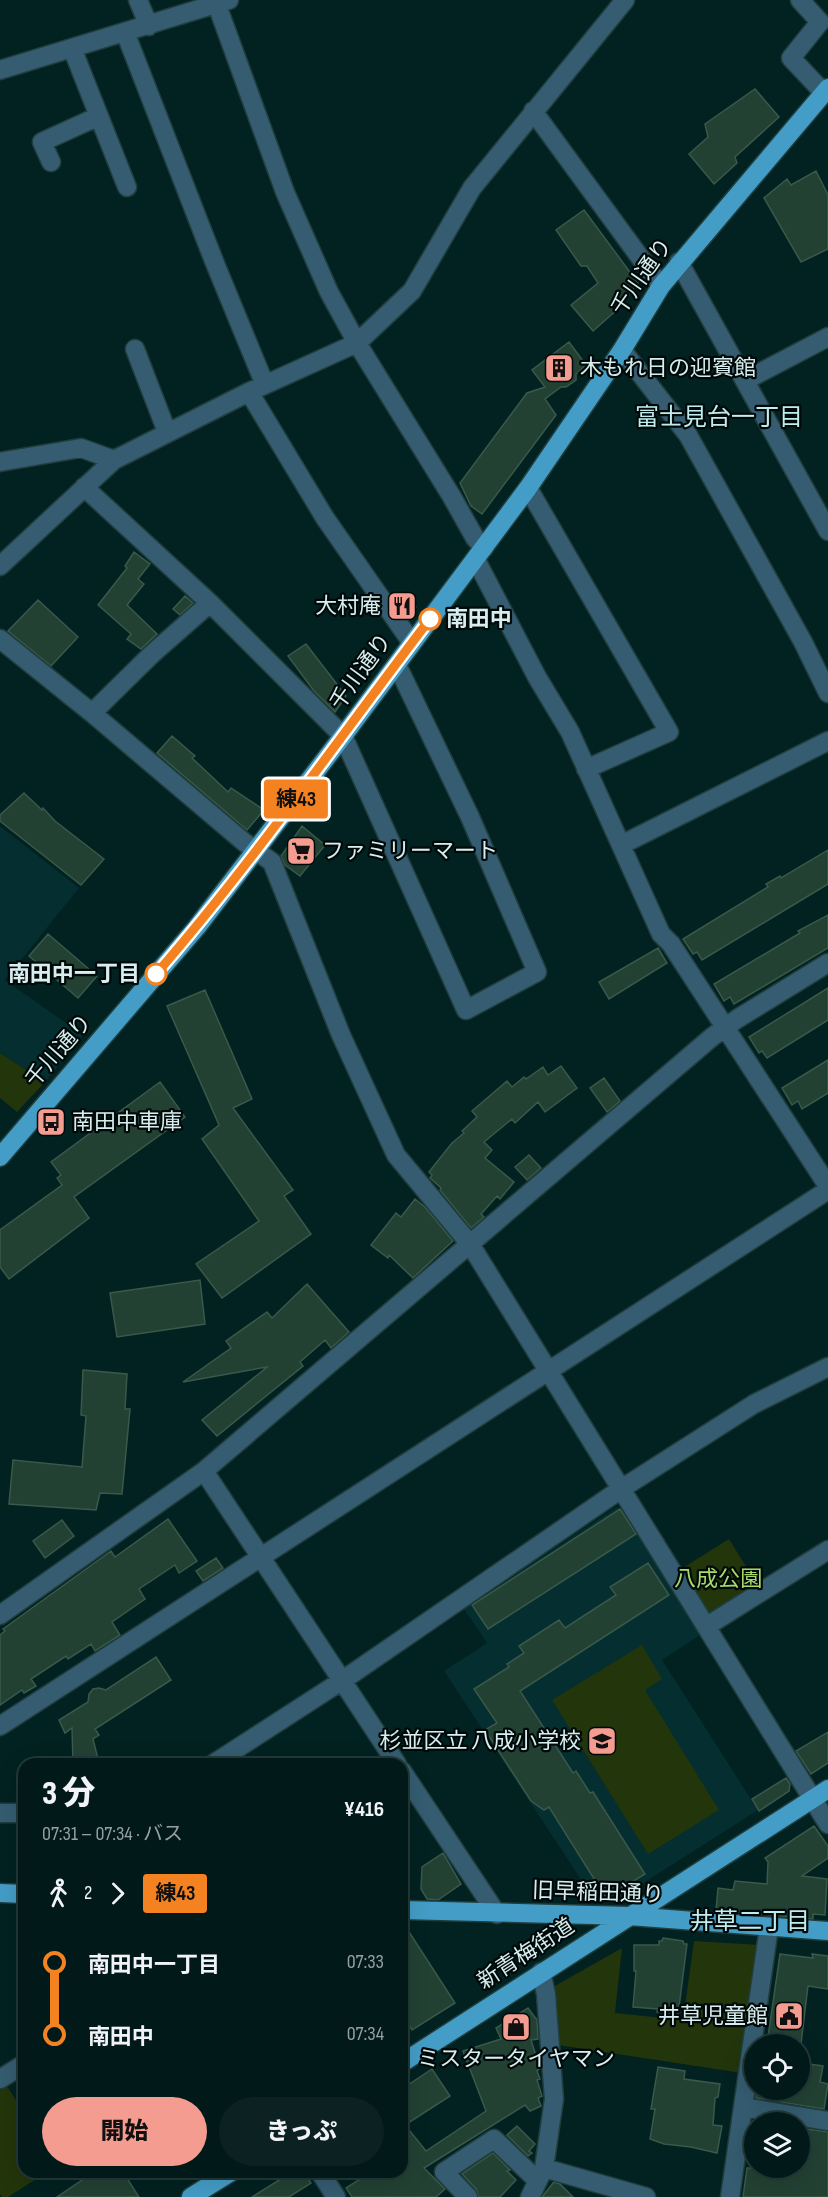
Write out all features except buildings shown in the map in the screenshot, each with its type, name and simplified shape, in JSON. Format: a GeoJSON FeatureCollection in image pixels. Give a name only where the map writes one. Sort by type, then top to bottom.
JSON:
{"type":"FeatureCollection","features":[{"type":"Feature","properties":{"kind":"main road","name":"千川通り"},"geometry":{"type":"LineString","coordinates":[[0,1157],[196,927],[256,850],[528,488],[622,350],[661,286],[826,91]]}},
{"type":"Feature","properties":{"kind":"main road","name":"新青梅街道"},"geometry":{"type":"LineString","coordinates":[[408,2058],[821,1794]]}},
{"type":"Feature","properties":{"kind":"main road"},"geometry":{"type":"LineString","coordinates":[[0,1893],[18,1894]]}},
{"type":"Feature","properties":{"kind":"main road","name":"旧早稲田通り"},"geometry":{"type":"LineString","coordinates":[[408,1910],[629,1916],[828,1931]]}},
{"type":"Feature","properties":{"kind":"main road"},"geometry":{"type":"LineString","coordinates":[[191,2197],[221,2178]]}},
{"type":"Feature","properties":{"kind":"street"},"geometry":{"type":"LineString","coordinates":[[138,0],[149,26]]}},
{"type":"Feature","properties":{"kind":"street"},"geometry":{"type":"LineString","coordinates":[[0,566],[114,460],[257,388],[357,343],[412,291],[472,188],[625,0]]}},
{"type":"Feature","properties":{"kind":"street"},"geometry":{"type":"LineString","coordinates":[[800,0],[820,22],[791,58],[826,91]]}},
{"type":"Feature","properties":{"kind":"street"},"geometry":{"type":"LineString","coordinates":[[0,70],[223,2],[285,192],[329,292],[357,343],[475,538],[480,554],[537,678],[570,732],[661,934],[671,944],[828,1188],[0,1726]]}},
{"type":"Feature","properties":{"kind":"street"},"geometry":{"type":"LineString","coordinates":[[125,32],[214,261],[257,388],[325,518],[412,643]]}},
{"type":"Feature","properties":{"kind":"street"},"geometry":{"type":"LineString","coordinates":[[72,48],[128,187]]}},
{"type":"Feature","properties":{"kind":"street"},"geometry":{"type":"LineString","coordinates":[[533,111],[661,286]]}},
{"type":"Feature","properties":{"kind":"street"},"geometry":{"type":"LineString","coordinates":[[51,162],[42,142],[99,116]]}},
{"type":"Feature","properties":{"kind":"street"},"geometry":{"type":"LineString","coordinates":[[680,262],[826,525]]}},
{"type":"Feature","properties":{"kind":"street"},"geometry":{"type":"LineString","coordinates":[[746,380],[828,337]]}},
{"type":"Feature","properties":{"kind":"street"},"geometry":{"type":"LineString","coordinates":[[135,349],[167,432]]}},
{"type":"Feature","properties":{"kind":"street"},"geometry":{"type":"LineString","coordinates":[[622,350],[688,435],[797,632],[828,693]]}},
{"type":"Feature","properties":{"kind":"street"},"geometry":{"type":"LineString","coordinates":[[0,462],[81,448],[114,460]]}},
{"type":"Feature","properties":{"kind":"street"},"geometry":{"type":"LineString","coordinates":[[84,487],[210,603],[343,736],[466,1010],[537,972],[470,816],[397,664]]}},
{"type":"Feature","properties":{"kind":"street"},"geometry":{"type":"LineString","coordinates":[[528,488],[669,732],[586,769]]}},
{"type":"Feature","properties":{"kind":"street"},"geometry":{"type":"LineString","coordinates":[[92,713],[152,654],[210,603]]}},
{"type":"Feature","properties":{"kind":"street"},"geometry":{"type":"LineString","coordinates":[[0,639],[272,862],[341,1035],[396,1155],[470,1244],[707,1626],[821,1794],[828,1824]]}},
{"type":"Feature","properties":{"kind":"street"},"geometry":{"type":"LineString","coordinates":[[621,845],[828,741]]}},
{"type":"Feature","properties":{"kind":"street"},"geometry":{"type":"LineString","coordinates":[[0,1615],[204,1471],[725,1028],[828,963]]}},
{"type":"Feature","properties":{"kind":"street"},"geometry":{"type":"LineString","coordinates":[[222,1758],[343,1680],[621,1490],[754,1404],[828,1367]]}},
{"type":"Feature","properties":{"kind":"street"},"geometry":{"type":"LineString","coordinates":[[204,1471],[393,1758]]}},
{"type":"Feature","properties":{"kind":"street"},"geometry":{"type":"LineString","coordinates":[[707,1626],[828,1550]]}},
{"type":"Feature","properties":{"kind":"street"},"geometry":{"type":"LineString","coordinates":[[408,1781],[497,1914]]}},
{"type":"Feature","properties":{"kind":"street"},"geometry":{"type":"LineString","coordinates":[[0,1813],[18,1813]]}},
{"type":"Feature","properties":{"kind":"street"},"geometry":{"type":"LineString","coordinates":[[730,2197],[769,1927]]}},
{"type":"Feature","properties":{"kind":"street"},"geometry":{"type":"LineString","coordinates":[[537,2182],[554,2099],[546,1994],[541,1972]]}},
{"type":"Feature","properties":{"kind":"street"},"geometry":{"type":"LineString","coordinates":[[0,2079],[18,2068]]}},
{"type":"Feature","properties":{"kind":"street"},"geometry":{"type":"LineString","coordinates":[[743,2107],[828,2121]]}},
{"type":"Feature","properties":{"kind":"street"},"geometry":{"type":"LineString","coordinates":[[468,2197],[444,2172],[494,2139],[537,2182],[646,2197]]}},
{"type":"Feature","properties":{"kind":"street"},"geometry":{"type":"LineString","coordinates":[[324,2178],[336,2197]]}},
{"type":"Feature","properties":{"kind":"shaded area"},"geometry":{"type":"Polygon","coordinates":[[[0,826],[79,888],[5,980],[83,1035],[45,1082],[0,1053],[0,826]]]}},
{"type":"Feature","properties":{"kind":"shaded area","name":"杉並区立 八成小学校"},"geometry":{"type":"Polygon","coordinates":[[[617,1507],[624,1509],[700,1635],[662,1660],[758,1810],[631,1891],[616,1903],[595,1901],[444,1671],[487,1643],[464,1609],[617,1507]]]}},
{"type":"Feature","properties":{"kind":"green space"},"geometry":{"type":"Polygon","coordinates":[[[0,1053],[45,1082],[17,1112],[0,1098],[0,1053]]]}},
{"type":"Feature","properties":{"kind":"green space","name":"八成公園"},"geometry":{"type":"Polygon","coordinates":[[[729,1539],[758,1586],[708,1618],[678,1571],[729,1539]]]}},
{"type":"Feature","properties":{"kind":"green space"},"geometry":{"type":"Polygon","coordinates":[[[642,1645],[662,1679],[645,1690],[719,1810],[648,1854],[552,1700],[642,1645]]]}},
{"type":"Feature","properties":{"kind":"green space"},"geometry":{"type":"Polygon","coordinates":[[[694,1941],[760,1945],[747,2034],[744,2034],[742,2073],[558,2045],[553,1987],[622,1948],[615,2013],[683,2020],[694,1941]]]}},
{"type":"Feature","properties":{"kind":"green space"},"geometry":{"type":"Polygon","coordinates":[[[7,2086],[18,2103],[18,2178],[38,2178],[8,2197],[2,2197],[0,2194],[0,2090],[7,2086]]]}},
{"type":"Feature","properties":{"kind":"bus line","name":"練43"},"geometry":{"type":"LineString","coordinates":[[156,974],[256,850],[430,619]]}},
{"type":"Feature","properties":{"kind":"place","name":"木もれ日の迎賓館"},"geometry":{"type":"Point","coordinates":[559,368]}},
{"type":"Feature","properties":{"kind":"place","name":"大村庵"},"geometry":{"type":"Point","coordinates":[402,606]}},
{"type":"Feature","properties":{"kind":"place","name":"南田中"},"geometry":{"type":"Point","coordinates":[430,619]}},
{"type":"Feature","properties":{"kind":"place","name":"ファミリーマート"},"geometry":{"type":"Point","coordinates":[301,851]}},
{"type":"Feature","properties":{"kind":"place","name":"南田中一丁目"},"geometry":{"type":"Point","coordinates":[156,974]}},
{"type":"Feature","properties":{"kind":"place","name":"南田中車庫"},"geometry":{"type":"Point","coordinates":[51,1122]}},
{"type":"Feature","properties":{"kind":"place","name":"杉並区立 八成小学校"},"geometry":{"type":"Point","coordinates":[602,1741]}},
{"type":"Feature","properties":{"kind":"place","name":"井草児童館"},"geometry":{"type":"Point","coordinates":[789,2016]}},
{"type":"Feature","properties":{"kind":"place","name":"ミスタータイヤマン"},"geometry":{"type":"Point","coordinates":[516,2027]}},
{"type":"Feature","properties":{"kind":"district","name":"富士見台一丁目"},"geometry":{"type":"Point","coordinates":[719,417]}},
{"type":"Feature","properties":{"kind":"district","name":"井草二丁目"},"geometry":{"type":"Point","coordinates":[750,1921]}}]}
